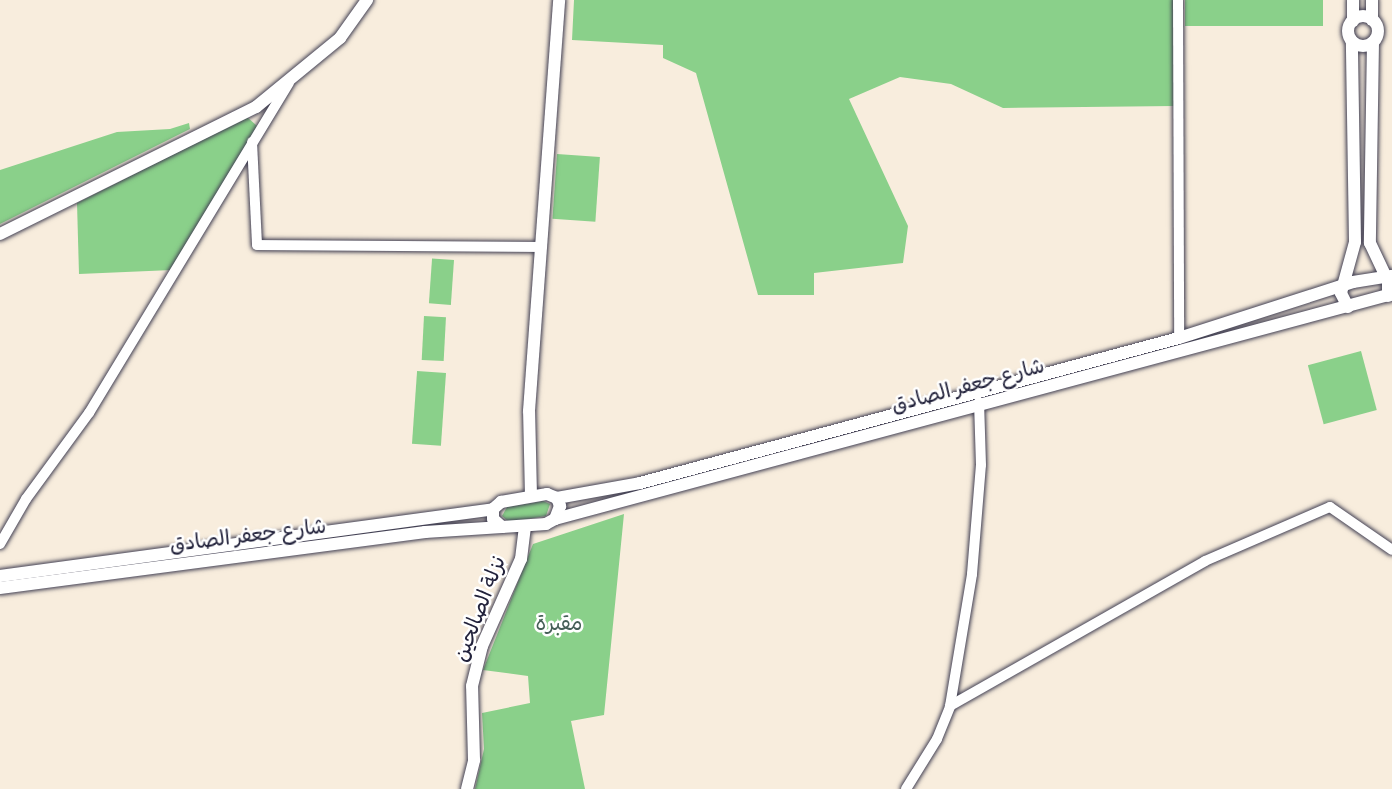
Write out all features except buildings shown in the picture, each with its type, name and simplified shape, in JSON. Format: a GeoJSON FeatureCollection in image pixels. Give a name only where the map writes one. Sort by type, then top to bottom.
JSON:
{"type":"FeatureCollection","features":[{"type":"Feature","properties":{"kind":"main road"},"geometry":{"type":"LineString","coordinates":[[0,234],[256,107],[340,38],[367,0]]}},
{"type":"Feature","properties":{"kind":"main road"},"geometry":{"type":"LineString","coordinates":[[531,496],[529,411],[559,0]]}},
{"type":"Feature","properties":{"kind":"main road"},"geometry":{"type":"LineString","coordinates":[[1348,307],[1342,297],[1355,242],[1352,41],[1348,32],[1353,20],[1353,0]]}},
{"type":"Feature","properties":{"kind":"main road"},"geometry":{"type":"LineString","coordinates":[[1372,0],[1372,20],[1378,33],[1373,42],[1370,243],[1389,276],[1390,295]]}},
{"type":"Feature","properties":{"kind":"main road"},"geometry":{"type":"LineString","coordinates":[[1353,20],[1360,17],[1372,20]]}},
{"type":"Feature","properties":{"kind":"main road"},"geometry":{"type":"LineString","coordinates":[[1352,41],[1364,46],[1373,42]]}},
{"type":"Feature","properties":{"kind":"main road","name":"شارع جعفر الصادق"},"geometry":{"type":"LineString","coordinates":[[0,576],[215,543],[493,509],[501,502],[531,496],[557,498],[640,483],[1180,338],[1344,286],[1389,276]]}},
{"type":"Feature","properties":{"kind":"main road","name":"شارع جعفر الصادق"},"geometry":{"type":"LineString","coordinates":[[0,588],[425,532],[524,527],[979,402],[1390,295]]}},
{"type":"Feature","properties":{"kind":"main road"},"geometry":{"type":"LineString","coordinates":[[555,519],[560,506],[557,498]]}},
{"type":"Feature","properties":{"kind":"main road"},"geometry":{"type":"LineString","coordinates":[[493,509],[493,519],[502,527]]}},
{"type":"Feature","properties":{"kind":"main road","name":"نزلة الصالحين"},"geometry":{"type":"LineString","coordinates":[[467,789],[474,760],[475,671],[521,559],[524,527]]}},
{"type":"Feature","properties":{"kind":"street"},"geometry":{"type":"LineString","coordinates":[[1178,0],[1180,338]]}},
{"type":"Feature","properties":{"kind":"street"},"geometry":{"type":"LineString","coordinates":[[0,544],[26,499],[89,413],[289,82]]}},
{"type":"Feature","properties":{"kind":"street"},"geometry":{"type":"LineString","coordinates":[[252,142],[257,245],[540,247]]}},
{"type":"Feature","properties":{"kind":"street"},"geometry":{"type":"LineString","coordinates":[[906,789],[937,739],[950,706],[972,574],[981,465],[979,402]]}},
{"type":"Feature","properties":{"kind":"street"},"geometry":{"type":"LineString","coordinates":[[950,706],[1205,561],[1330,508],[1392,550]]}},
{"type":"Feature","properties":{"kind":"green space"},"geometry":{"type":"Polygon","coordinates":[[[574,0],[1173,0],[1174,106],[1003,108],[951,84],[900,77],[849,99],[908,226],[903,263],[814,273],[814,295],[758,295],[696,73],[663,58],[663,45],[572,40],[574,0]]]}},
{"type":"Feature","properties":{"kind":"green space"},"geometry":{"type":"Polygon","coordinates":[[[1185,0],[1323,0],[1323,26],[1185,26],[1185,0]]]}},
{"type":"Feature","properties":{"kind":"green space"},"geometry":{"type":"Polygon","coordinates":[[[247,117],[257,126],[172,270],[79,274],[77,203],[247,117]]]}},
{"type":"Feature","properties":{"kind":"green space"},"geometry":{"type":"Polygon","coordinates":[[[189,123],[190,129],[0,224],[0,170],[117,132],[170,129],[189,123]]]}},
{"type":"Feature","properties":{"kind":"green space"},"geometry":{"type":"Polygon","coordinates":[[[557,154],[600,157],[595,222],[552,219],[557,154]]]}},
{"type":"Feature","properties":{"kind":"green space"},"geometry":{"type":"Polygon","coordinates":[[[432,258],[454,260],[451,305],[429,303],[432,258]]]}},
{"type":"Feature","properties":{"kind":"green space"},"geometry":{"type":"Polygon","coordinates":[[[424,316],[446,317],[444,361],[422,360],[424,316]]]}},
{"type":"Feature","properties":{"kind":"green space"},"geometry":{"type":"Polygon","coordinates":[[[1361,351],[1377,410],[1324,424],[1308,365],[1361,351]]]}},
{"type":"Feature","properties":{"kind":"green space"},"geometry":{"type":"Polygon","coordinates":[[[417,371],[446,373],[441,446],[412,444],[417,371]]]}},
{"type":"Feature","properties":{"kind":"green space"},"geometry":{"type":"Polygon","coordinates":[[[543,501],[550,504],[546,516],[509,522],[502,516],[507,507],[543,501]]]}},
{"type":"Feature","properties":{"kind":"green space","name":"مقبرة"},"geometry":{"type":"Polygon","coordinates":[[[624,514],[604,715],[571,721],[585,789],[475,789],[484,749],[482,713],[530,703],[528,676],[483,670],[533,544],[624,514]]]}}]}
